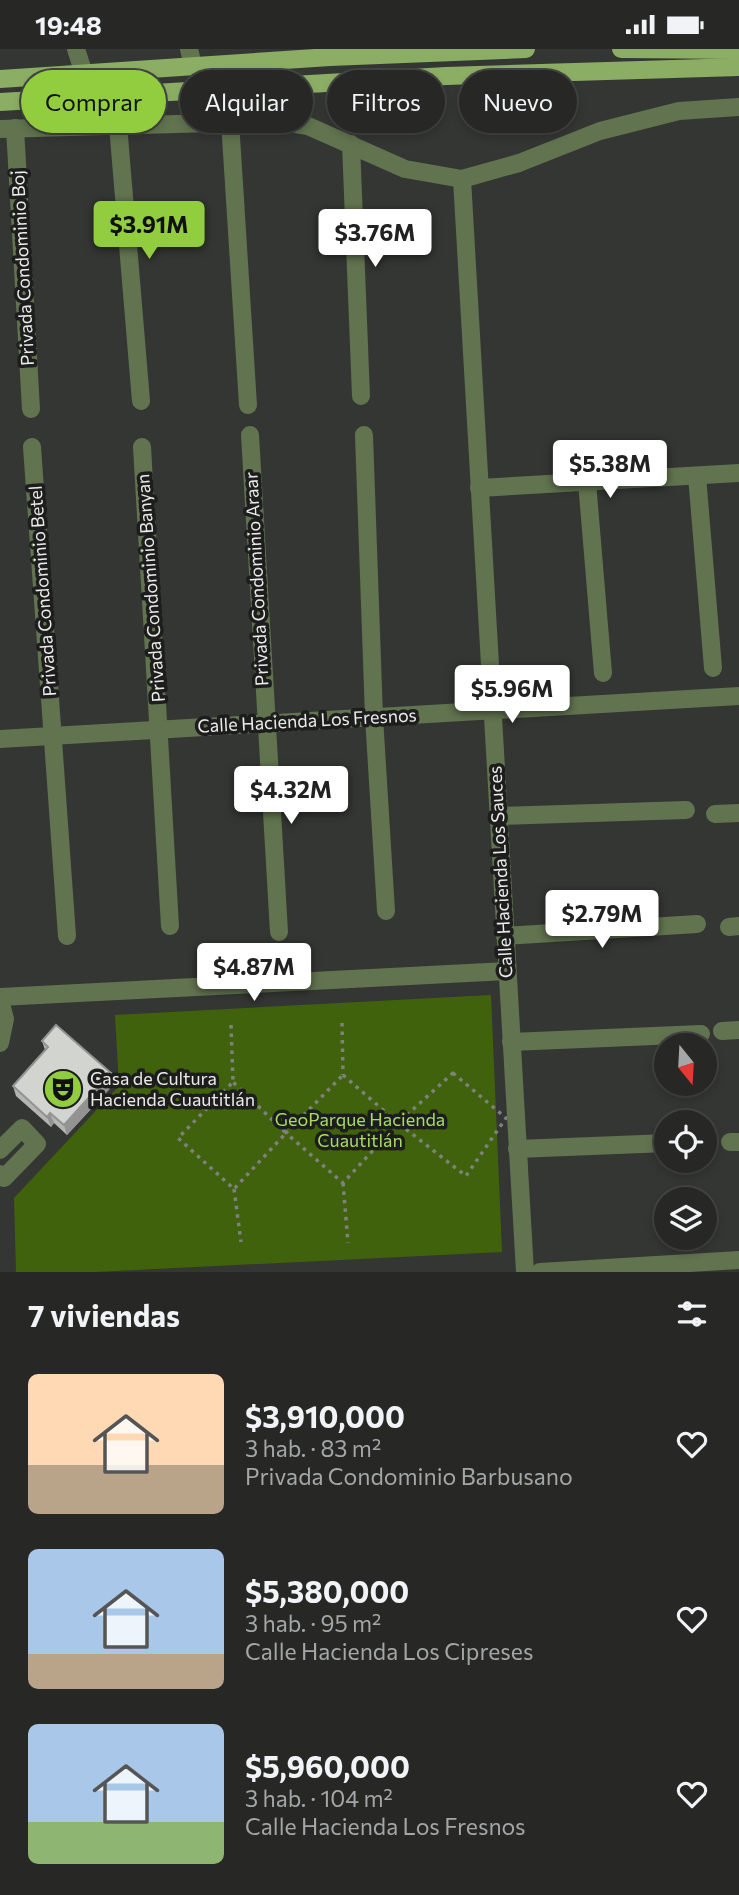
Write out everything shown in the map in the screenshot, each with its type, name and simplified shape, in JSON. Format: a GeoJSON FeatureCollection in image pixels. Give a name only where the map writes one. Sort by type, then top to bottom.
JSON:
{"type":"FeatureCollection","features":[{"type":"Feature","properties":{"kind":"main road"},"geometry":{"type":"LineString","coordinates":[[108,70],[191,57],[363,55],[526,49]]}},
{"type":"Feature","properties":{"kind":"main road"},"geometry":{"type":"LineString","coordinates":[[621,49],[739,50]]}},
{"type":"Feature","properties":{"kind":"main road"},"geometry":{"type":"LineString","coordinates":[[0,102],[446,76],[739,67]]}},
{"type":"Feature","properties":{"kind":"main road"},"geometry":{"type":"LineString","coordinates":[[0,79],[21,78]]}},
{"type":"Feature","properties":{"kind":"street"},"geometry":{"type":"LineString","coordinates":[[76,49],[82,70]]}},
{"type":"Feature","properties":{"kind":"street"},"geometry":{"type":"LineString","coordinates":[[313,128],[405,169],[462,179],[519,163],[600,131],[679,111],[739,107]]}},
{"type":"Feature","properties":{"kind":"street","name":"Privada Condominio Boj"},"geometry":{"type":"LineString","coordinates":[[8,128],[31,409]]}},
{"type":"Feature","properties":{"kind":"street"},"geometry":{"type":"LineString","coordinates":[[119,133],[141,401]]}},
{"type":"Feature","properties":{"kind":"street"},"geometry":{"type":"LineString","coordinates":[[231,133],[248,405]]}},
{"type":"Feature","properties":{"kind":"street"},"geometry":{"type":"LineString","coordinates":[[351,144],[361,396]]}},
{"type":"Feature","properties":{"kind":"street","name":"Calle Hacienda Los Sauces"},"geometry":{"type":"LineString","coordinates":[[462,179],[524,1272]]}},
{"type":"Feature","properties":{"kind":"street","name":"Privada Condominio Araar"},"geometry":{"type":"LineString","coordinates":[[250,435],[279,932]]}},
{"type":"Feature","properties":{"kind":"street"},"geometry":{"type":"LineString","coordinates":[[364,435],[374,717],[386,911]]}},
{"type":"Feature","properties":{"kind":"street","name":"Privada Condominio Betel"},"geometry":{"type":"LineString","coordinates":[[32,447],[67,936]]}},
{"type":"Feature","properties":{"kind":"street","name":"Privada Condominio Banyan"},"geometry":{"type":"LineString","coordinates":[[142,447],[170,926]]}},
{"type":"Feature","properties":{"kind":"street"},"geometry":{"type":"LineString","coordinates":[[479,488],[739,473]]}},
{"type":"Feature","properties":{"kind":"street"},"geometry":{"type":"LineString","coordinates":[[697,476],[713,668]]}},
{"type":"Feature","properties":{"kind":"street"},"geometry":{"type":"LineString","coordinates":[[587,482],[603,673]]}},
{"type":"Feature","properties":{"kind":"street","name":"Calle Hacienda Los Fresnos"},"geometry":{"type":"LineString","coordinates":[[0,739],[739,696]]}},
{"type":"Feature","properties":{"kind":"street"},"geometry":{"type":"LineString","coordinates":[[498,816],[687,810]]}},
{"type":"Feature","properties":{"kind":"street"},"geometry":{"type":"LineString","coordinates":[[715,814],[739,813]]}},
{"type":"Feature","properties":{"kind":"street"},"geometry":{"type":"LineString","coordinates":[[505,936],[697,924]]}},
{"type":"Feature","properties":{"kind":"street"},"geometry":{"type":"LineString","coordinates":[[0,1043],[5,1019],[0,999],[507,971]]}},
{"type":"Feature","properties":{"kind":"street"},"geometry":{"type":"LineString","coordinates":[[511,1042],[654,1036]]}},
{"type":"Feature","properties":{"kind":"street"},"geometry":{"type":"LineString","coordinates":[[0,1150],[22,1128],[37,1144],[4,1178],[0,1174]]}},
{"type":"Feature","properties":{"kind":"street"},"geometry":{"type":"LineString","coordinates":[[517,1149],[654,1144]]}},
{"type":"Feature","properties":{"kind":"street"},"geometry":{"type":"LineString","coordinates":[[540,1272],[739,1259]]}},
{"type":"Feature","properties":{"kind":"path"},"geometry":{"type":"LineString","coordinates":[[234,1189],[343,1075],[342,1023]]}},
{"type":"Feature","properties":{"kind":"path"},"geometry":{"type":"LineString","coordinates":[[231,1025],[233,1082],[343,1183],[348,1243]]}},
{"type":"Feature","properties":{"kind":"path"},"geometry":{"type":"LineString","coordinates":[[343,1075],[398,1123],[466,1176],[506,1118],[453,1073],[398,1123],[343,1183]]}},
{"type":"Feature","properties":{"kind":"path"},"geometry":{"type":"LineString","coordinates":[[233,1082],[178,1137],[234,1189],[241,1242]]}},
{"type":"Feature","properties":{"kind":"green space","name":"GeoParque Hacienda Cuautitlán"},"geometry":{"type":"Polygon","coordinates":[[[491,995],[502,1252],[95,1272],[16,1272],[14,1198],[119,1086],[115,1015],[491,995]]]}},
{"type":"Feature","properties":{"kind":"building"},"geometry":{"type":"Polygon","coordinates":[[[56,1025],[111,1073],[64,1125],[50,1113],[47,1117],[13,1086],[48,1047],[42,1041],[56,1025]]]}},
{"type":"Feature","properties":{"kind":"place","name":"Casa de Cultura Hacienda Cuautitlán"},"geometry":{"type":"Point","coordinates":[63,1089]}}]}
